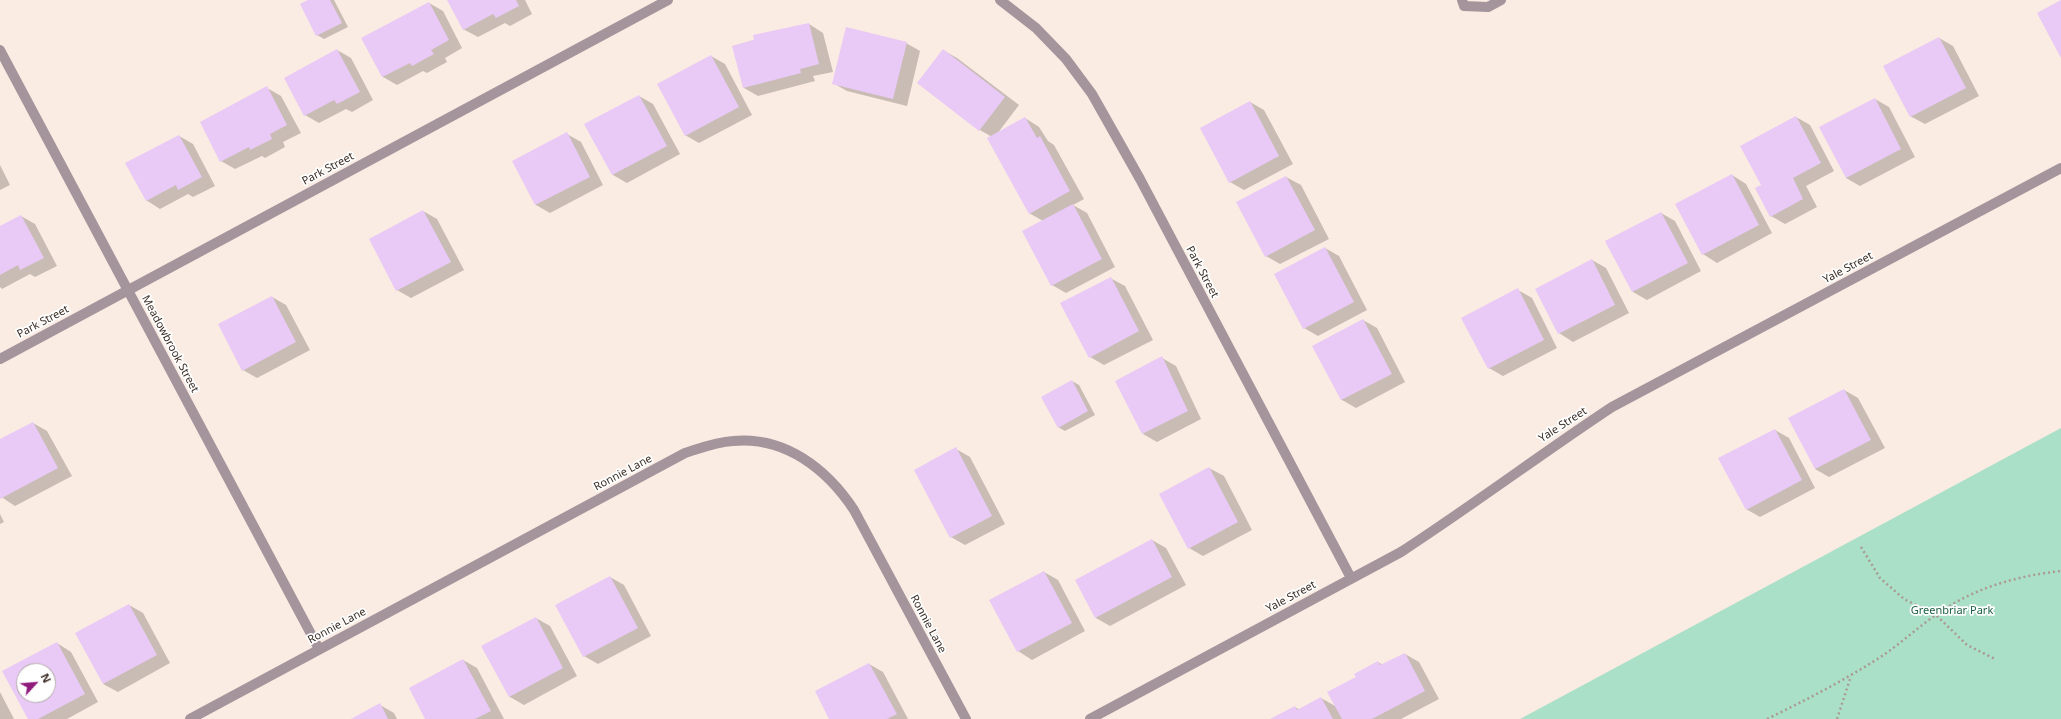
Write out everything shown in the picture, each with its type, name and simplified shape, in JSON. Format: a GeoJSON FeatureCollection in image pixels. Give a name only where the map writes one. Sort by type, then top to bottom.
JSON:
{"type":"FeatureCollection","features":[{"type":"Feature","properties":{"kind":"street","name":"Park Street"},"geometry":{"type":"LineString","coordinates":[[0,359],[668,0]]}},
{"type":"Feature","properties":{"kind":"street","name":"Park Street"},"geometry":{"type":"LineString","coordinates":[[1000,0],[1041,33],[1066,59],[1092,94],[1140,179],[1351,578]]}},
{"type":"Feature","properties":{"kind":"street"},"geometry":{"type":"LineString","coordinates":[[1462,0],[1464,6],[1488,7],[1501,0]]}},
{"type":"Feature","properties":{"kind":"street","name":"Meadowbrook Street"},"geometry":{"type":"LineString","coordinates":[[0,50],[319,650]]}},
{"type":"Feature","properties":{"kind":"street","name":"Yale Street"},"geometry":{"type":"LineString","coordinates":[[1090,719],[1401,552],[1444,524],[1546,450],[1612,407],[2061,168]]}},
{"type":"Feature","properties":{"kind":"street","name":"Ronnie Lane"},"geometry":{"type":"LineString","coordinates":[[190,719],[685,453],[712,444],[734,441],[775,445],[801,456],[824,473],[843,494],[854,510],[966,719]]}},
{"type":"Feature","properties":{"kind":"path"},"geometry":{"type":"LineString","coordinates":[[1861,547],[1880,578],[1904,599],[1936,615],[1967,644],[1995,659]]}},
{"type":"Feature","properties":{"kind":"path"},"geometry":{"type":"LineString","coordinates":[[1767,719],[1831,688],[1880,657],[1936,615],[1978,590],[2030,574],[2061,571]]}},
{"type":"Feature","properties":{"kind":"path"},"geometry":{"type":"LineString","coordinates":[[1838,719],[1852,675]]}},
{"type":"Feature","properties":{"kind":"green space","name":"Greenbriar Park"},"geometry":{"type":"Polygon","coordinates":[[[2061,428],[2061,719],[1520,719],[2061,428]]]}},
{"type":"Feature","properties":{"kind":"building"},"geometry":{"type":"Polygon","coordinates":[[[308,0],[330,0],[342,23],[316,36],[300,4],[308,0]]]}},
{"type":"Feature","properties":{"kind":"building"},"geometry":{"type":"Polygon","coordinates":[[[447,0],[516,0],[519,6],[496,18],[493,14],[463,30],[447,0]]]}},
{"type":"Feature","properties":{"kind":"building"},"geometry":{"type":"Polygon","coordinates":[[[2061,0],[2061,58],[2037,13],[2061,0]]]}},
{"type":"Feature","properties":{"kind":"building"},"geometry":{"type":"Polygon","coordinates":[[[429,2],[449,40],[431,50],[434,54],[412,66],[410,63],[382,77],[361,38],[429,2]]]}},
{"type":"Feature","properties":{"kind":"building"},"geometry":{"type":"Polygon","coordinates":[[[809,23],[819,64],[800,69],[801,73],[743,88],[732,46],[754,40],[753,35],[809,23]]]}},
{"type":"Feature","properties":{"kind":"building"},"geometry":{"type":"Polygon","coordinates":[[[846,27],[907,42],[893,99],[832,84],[846,27]]]}},
{"type":"Feature","properties":{"kind":"building"},"geometry":{"type":"Polygon","coordinates":[[[1939,37],[1966,88],[1910,117],[1883,66],[1939,37]]]}},
{"type":"Feature","properties":{"kind":"building"},"geometry":{"type":"Polygon","coordinates":[[[337,49],[360,92],[337,104],[334,100],[304,116],[284,78],[337,49]]]}},
{"type":"Feature","properties":{"kind":"building"},"geometry":{"type":"Polygon","coordinates":[[[943,49],[1005,97],[979,131],[917,83],[943,49]]]}},
{"type":"Feature","properties":{"kind":"building"},"geometry":{"type":"Polygon","coordinates":[[[711,55],[739,107],[685,136],[657,84],[711,55]]]}},
{"type":"Feature","properties":{"kind":"building"},"geometry":{"type":"Polygon","coordinates":[[[267,86],[287,125],[270,134],[272,139],[250,150],[249,147],[220,162],[200,122],[267,86]]]}},
{"type":"Feature","properties":{"kind":"building"},"geometry":{"type":"Polygon","coordinates":[[[639,95],[667,146],[612,175],[584,124],[639,95]]]}},
{"type":"Feature","properties":{"kind":"building"},"geometry":{"type":"Polygon","coordinates":[[[1875,98],[1901,149],[1846,178],[1819,127],[1875,98]]]}},
{"type":"Feature","properties":{"kind":"building"},"geometry":{"type":"Polygon","coordinates":[[[1250,101],[1279,156],[1229,183],[1200,128],[1250,101]]]}},
{"type":"Feature","properties":{"kind":"building"},"geometry":{"type":"Polygon","coordinates":[[[1796,116],[1821,163],[1793,178],[1803,199],[1770,217],[1755,188],[1761,185],[1740,146],[1796,116]]]}},
{"type":"Feature","properties":{"kind":"building"},"geometry":{"type":"Polygon","coordinates":[[[1025,117],[1037,138],[1040,136],[1070,191],[1029,214],[987,138],[1025,117]]]}},
{"type":"Feature","properties":{"kind":"building"},"geometry":{"type":"Polygon","coordinates":[[[567,132],[590,177],[535,205],[512,161],[567,132]]]}},
{"type":"Feature","properties":{"kind":"building"},"geometry":{"type":"Polygon","coordinates":[[[179,135],[202,177],[178,190],[176,185],[146,201],[125,163],[179,135]]]}},
{"type":"Feature","properties":{"kind":"building"},"geometry":{"type":"Polygon","coordinates":[[[1732,174],[1759,225],[1702,255],[1675,204],[1732,174]]]}},
{"type":"Feature","properties":{"kind":"building"},"geometry":{"type":"Polygon","coordinates":[[[1286,176],[1315,230],[1265,257],[1236,202],[1286,176]]]}},
{"type":"Feature","properties":{"kind":"building"},"geometry":{"type":"Polygon","coordinates":[[[1073,204],[1102,259],[1051,286],[1022,231],[1073,204]]]}},
{"type":"Feature","properties":{"kind":"building"},"geometry":{"type":"Polygon","coordinates":[[[423,210],[451,262],[396,291],[369,239],[423,210]]]}},
{"type":"Feature","properties":{"kind":"building"},"geometry":{"type":"Polygon","coordinates":[[[1661,212],[1688,263],[1632,292],[1605,241],[1661,212]]]}},
{"type":"Feature","properties":{"kind":"building"},"geometry":{"type":"Polygon","coordinates":[[[21,215],[44,258],[20,270],[18,265],[0,275],[0,226],[21,215]]]}},
{"type":"Feature","properties":{"kind":"building"},"geometry":{"type":"Polygon","coordinates":[[[1325,247],[1354,302],[1303,329],[1274,274],[1325,247]]]}},
{"type":"Feature","properties":{"kind":"building"},"geometry":{"type":"Polygon","coordinates":[[[1592,259],[1615,305],[1558,334],[1535,289],[1592,259]]]}},
{"type":"Feature","properties":{"kind":"building"},"geometry":{"type":"Polygon","coordinates":[[[1111,277],[1139,331],[1089,358],[1060,303],[1111,277]]]}},
{"type":"Feature","properties":{"kind":"building"},"geometry":{"type":"Polygon","coordinates":[[[1518,288],[1544,340],[1488,369],[1461,318],[1518,288]]]}},
{"type":"Feature","properties":{"kind":"building"},"geometry":{"type":"Polygon","coordinates":[[[272,296],[296,342],[242,371],[218,324],[272,296]]]}},
{"type":"Feature","properties":{"kind":"building"},"geometry":{"type":"Polygon","coordinates":[[[1363,319],[1392,374],[1341,400],[1312,346],[1363,319]]]}},
{"type":"Feature","properties":{"kind":"building"},"geometry":{"type":"Polygon","coordinates":[[[1162,356],[1188,411],[1142,434],[1115,381],[1162,356]]]}},
{"type":"Feature","properties":{"kind":"building"},"geometry":{"type":"Polygon","coordinates":[[[1072,380],[1088,411],[1058,428],[1041,397],[1072,380]]]}},
{"type":"Feature","properties":{"kind":"building"},"geometry":{"type":"Polygon","coordinates":[[[1844,389],[1871,440],[1815,469],[1788,418],[1844,389]]]}},
{"type":"Feature","properties":{"kind":"building"},"geometry":{"type":"Polygon","coordinates":[[[33,422],[58,468],[0,499],[0,439],[33,422]]]}},
{"type":"Feature","properties":{"kind":"building"},"geometry":{"type":"Polygon","coordinates":[[[1775,429],[1802,480],[1746,510],[1718,458],[1775,429]]]}},
{"type":"Feature","properties":{"kind":"building"},"geometry":{"type":"Polygon","coordinates":[[[956,447],[992,516],[950,538],[914,470],[956,447]]]}},
{"type":"Feature","properties":{"kind":"building"},"geometry":{"type":"Polygon","coordinates":[[[1209,467],[1238,522],[1188,549],[1159,494],[1209,467]]]}},
{"type":"Feature","properties":{"kind":"building"},"geometry":{"type":"Polygon","coordinates":[[[1152,539],[1172,577],[1095,618],[1075,580],[1152,539]]]}},
{"type":"Feature","properties":{"kind":"building"},"geometry":{"type":"Polygon","coordinates":[[[1044,571],[1072,623],[1017,652],[989,600],[1044,571]]]}},
{"type":"Feature","properties":{"kind":"building"},"geometry":{"type":"Polygon","coordinates":[[[610,576],[638,628],[583,657],[555,605],[610,576]]]}},
{"type":"Feature","properties":{"kind":"building"},"geometry":{"type":"Polygon","coordinates":[[[129,604],[157,655],[103,684],[75,633],[129,604]]]}},
{"type":"Feature","properties":{"kind":"building"},"geometry":{"type":"Polygon","coordinates":[[[536,617],[563,668],[509,697],[481,646],[536,617]]]}},
{"type":"Feature","properties":{"kind":"building"},"geometry":{"type":"Polygon","coordinates":[[[57,642],[85,694],[38,719],[28,719],[19,703],[56,703],[56,663],[17,663],[57,642]]]}},
{"type":"Feature","properties":{"kind":"building"},"geometry":{"type":"Polygon","coordinates":[[[1405,653],[1425,691],[1372,719],[1342,719],[1327,692],[1356,677],[1354,674],[1378,661],[1380,665],[1405,653]]]}},
{"type":"Feature","properties":{"kind":"building"},"geometry":{"type":"Polygon","coordinates":[[[463,659],[491,711],[475,719],[425,719],[409,688],[463,659]]]}},
{"type":"Feature","properties":{"kind":"building"},"geometry":{"type":"Polygon","coordinates":[[[869,663],[897,714],[887,719],[829,719],[815,691],[869,663]]]}},
{"type":"Feature","properties":{"kind":"building"},"geometry":{"type":"Polygon","coordinates":[[[16,664],[16,697],[2,671],[16,664]]]}},
{"type":"Feature","properties":{"kind":"building"},"geometry":{"type":"Polygon","coordinates":[[[1321,697],[1333,719],[1270,719],[1295,706],[1297,710],[1321,697]]]}},
{"type":"Feature","properties":{"kind":"building"},"geometry":{"type":"Polygon","coordinates":[[[380,703],[388,719],[351,719],[380,703]]]}}]}
